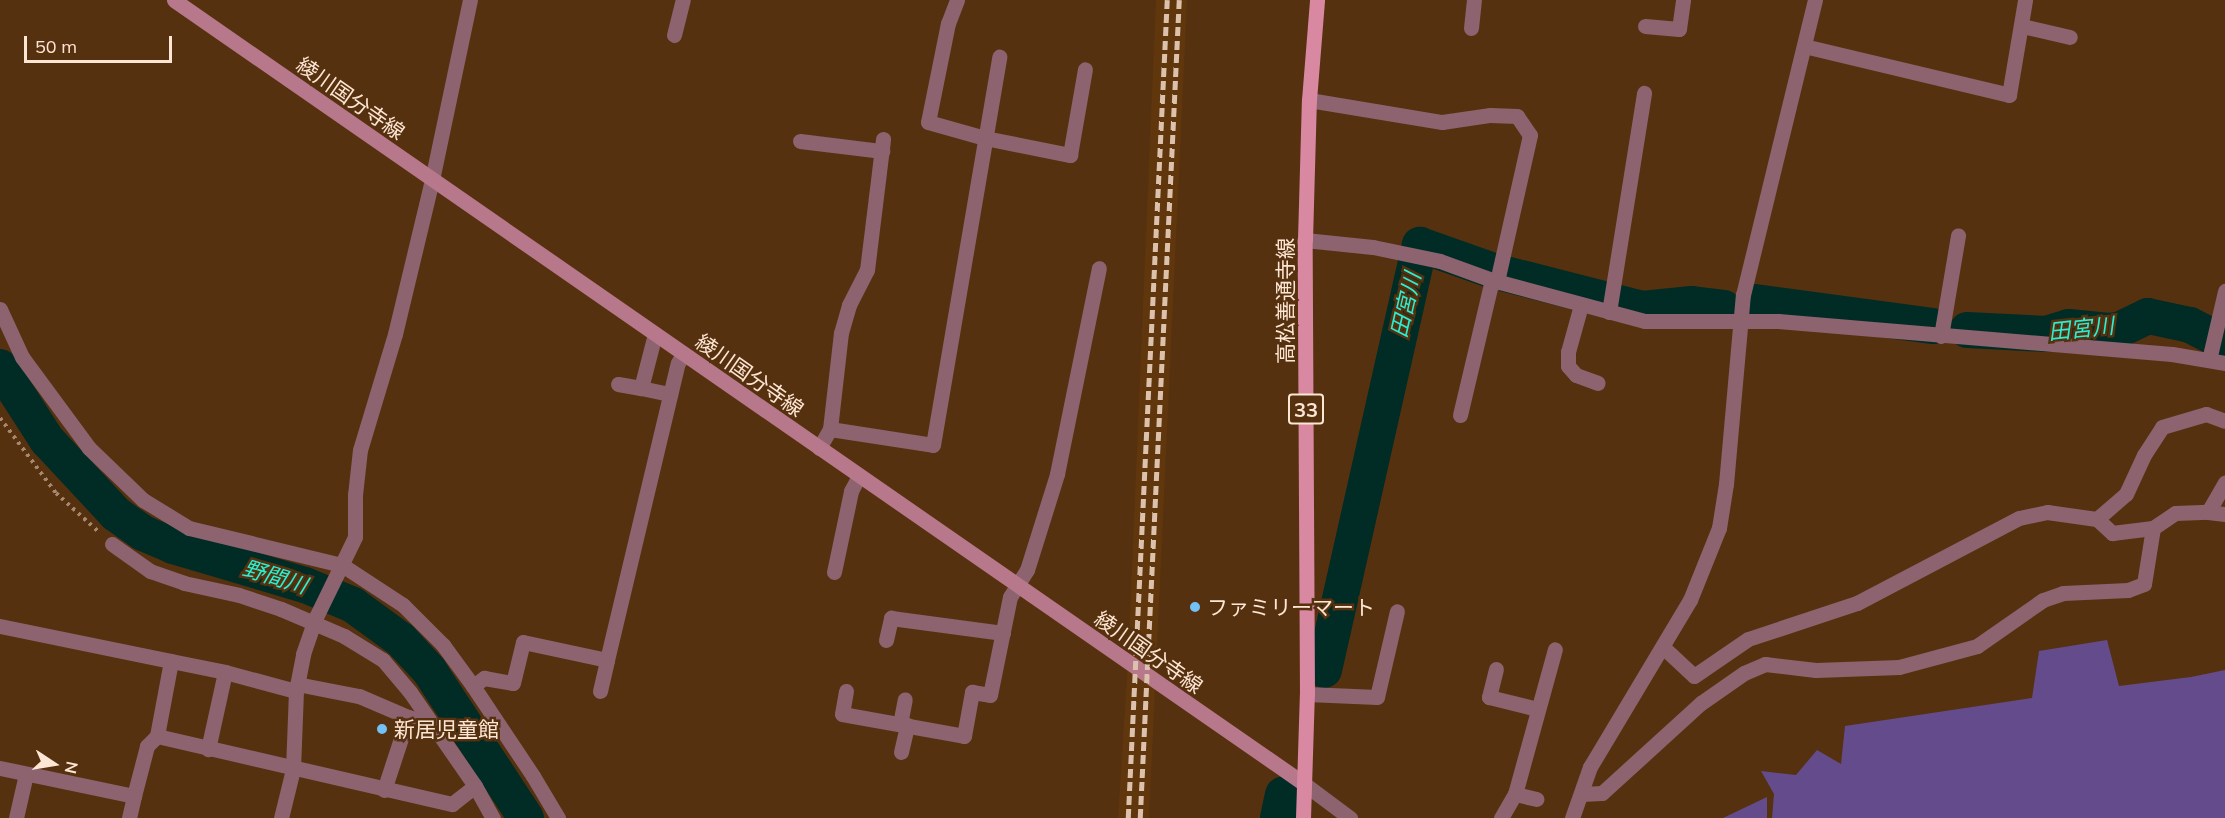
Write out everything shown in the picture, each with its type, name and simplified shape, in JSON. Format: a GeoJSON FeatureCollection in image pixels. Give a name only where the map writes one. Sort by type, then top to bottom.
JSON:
{"type":"FeatureCollection","features":[{"type":"Feature","properties":{"kind":"main road","name":"綾川国分寺線"},"geometry":{"type":"LineString","coordinates":[[174,0],[1303,783]]}},
{"type":"Feature","properties":{"kind":"main road","name":"高松善通寺線"},"geometry":{"type":"LineString","coordinates":[[1302,818],[1307,694],[1305,240],[1309,100],[1317,0]]}},
{"type":"Feature","properties":{"kind":"street"},"geometry":{"type":"LineString","coordinates":[[281,818],[293,769],[297,688],[303,654],[315,620],[355,537],[354,495],[360,450],[395,334],[432,180],[470,0]]}},
{"type":"Feature","properties":{"kind":"street"},"geometry":{"type":"LineString","coordinates":[[674,35],[683,0]]}},
{"type":"Feature","properties":{"kind":"street"},"geometry":{"type":"LineString","coordinates":[[957,0],[948,23],[928,122],[985,138],[1070,155],[1085,69]]}},
{"type":"Feature","properties":{"kind":"street"},"geometry":{"type":"LineString","coordinates":[[1471,28],[1474,0]]}},
{"type":"Feature","properties":{"kind":"street"},"geometry":{"type":"LineString","coordinates":[[1645,26],[1680,29],[1683,0]]}},
{"type":"Feature","properties":{"kind":"street"},"geometry":{"type":"LineString","coordinates":[[1572,818],[1590,767],[1664,648],[1690,600],[1719,528],[1726,484],[1743,295],[1815,0]]}},
{"type":"Feature","properties":{"kind":"street"},"geometry":{"type":"LineString","coordinates":[[1804,46],[2009,95],[2025,0]]}},
{"type":"Feature","properties":{"kind":"street"},"geometry":{"type":"LineString","coordinates":[[2022,26],[2070,37]]}},
{"type":"Feature","properties":{"kind":"street"},"geometry":{"type":"LineString","coordinates":[[830,429],[933,445],[999,57]]}},
{"type":"Feature","properties":{"kind":"street"},"geometry":{"type":"LineString","coordinates":[[1610,312],[1644,93]]}},
{"type":"Feature","properties":{"kind":"street"},"geometry":{"type":"LineString","coordinates":[[1309,100],[1442,122],[1490,115],[1517,116],[1530,135],[1501,266],[1494,281],[1460,415]]}},
{"type":"Feature","properties":{"kind":"street"},"geometry":{"type":"LineString","coordinates":[[800,141],[882,145],[867,270],[849,304],[841,333],[830,429],[819,448]]}},
{"type":"Feature","properties":{"kind":"street"},"geometry":{"type":"LineString","coordinates":[[1941,336],[1958,234]]}},
{"type":"Feature","properties":{"kind":"street"},"geometry":{"type":"LineString","coordinates":[[1305,240],[1372,247],[1417,256],[1494,281],[1645,321],[1740,320],[2172,354],[2225,363]]}},
{"type":"Feature","properties":{"kind":"street"},"geometry":{"type":"LineString","coordinates":[[846,691],[842,714],[964,736],[972,692],[990,695],[1010,597],[1027,570],[1057,474],[1099,268]]}},
{"type":"Feature","properties":{"kind":"street"},"geometry":{"type":"LineString","coordinates":[[2209,360],[2225,291]]}},
{"type":"Feature","properties":{"kind":"street"},"geometry":{"type":"LineString","coordinates":[[1581,305],[1568,352],[1568,366],[1576,375],[1598,382]]}},
{"type":"Feature","properties":{"kind":"street"},"geometry":{"type":"LineString","coordinates":[[0,309],[22,357],[89,448],[143,500],[189,528],[340,569],[403,605],[443,645],[473,686],[558,818]]}},
{"type":"Feature","properties":{"kind":"street"},"geometry":{"type":"LineString","coordinates":[[641,388],[655,334]]}},
{"type":"Feature","properties":{"kind":"street"},"geometry":{"type":"LineString","coordinates":[[600,692],[670,394],[683,354]]}},
{"type":"Feature","properties":{"kind":"street"},"geometry":{"type":"LineString","coordinates":[[618,384],[670,394]]}},
{"type":"Feature","properties":{"kind":"street"},"geometry":{"type":"LineString","coordinates":[[2097,519],[2126,494],[2144,455],[2162,427],[2206,414],[2225,421]]}},
{"type":"Feature","properties":{"kind":"street"},"geometry":{"type":"LineString","coordinates":[[834,572],[851,491],[859,476]]}},
{"type":"Feature","properties":{"kind":"street"},"geometry":{"type":"LineString","coordinates":[[2208,512],[2225,483]]}},
{"type":"Feature","properties":{"kind":"street"},"geometry":{"type":"LineString","coordinates":[[1664,648],[1694,676],[1749,639],[1857,603],[2019,518],[2047,512],[2097,519],[2112,533],[2153,528],[2175,513],[2225,514]]}},
{"type":"Feature","properties":{"kind":"street"},"geometry":{"type":"LineString","coordinates":[[1581,794],[1602,793],[1701,704],[1744,673],[1765,664],[1816,670],[1899,667],[1977,646],[2043,600],[2063,593],[2128,590],[2144,584],[2153,528]]}},
{"type":"Feature","properties":{"kind":"street"},"geometry":{"type":"LineString","coordinates":[[112,544],[150,571],[184,583],[239,596],[315,620],[383,660],[475,786],[493,818]]}},
{"type":"Feature","properties":{"kind":"street"},"geometry":{"type":"LineString","coordinates":[[1307,694],[1377,697],[1397,611]]}},
{"type":"Feature","properties":{"kind":"street"},"geometry":{"type":"LineString","coordinates":[[886,640],[891,618],[1003,633]]}},
{"type":"Feature","properties":{"kind":"street"},"geometry":{"type":"LineString","coordinates":[[0,626],[297,688],[360,696],[408,717],[431,723]]}},
{"type":"Feature","properties":{"kind":"street"},"geometry":{"type":"LineString","coordinates":[[473,686],[484,678],[513,683],[523,642],[607,660]]}},
{"type":"Feature","properties":{"kind":"street"},"geometry":{"type":"LineString","coordinates":[[1501,818],[1515,794],[1555,649]]}},
{"type":"Feature","properties":{"kind":"street"},"geometry":{"type":"LineString","coordinates":[[129,818],[147,746],[157,736],[171,661]]}},
{"type":"Feature","properties":{"kind":"street"},"geometry":{"type":"LineString","coordinates":[[1496,669],[1489,697],[1537,709]]}},
{"type":"Feature","properties":{"kind":"street"},"geometry":{"type":"LineString","coordinates":[[208,748],[225,672]]}},
{"type":"Feature","properties":{"kind":"street"},"geometry":{"type":"LineString","coordinates":[[902,752],[905,699]]}},
{"type":"Feature","properties":{"kind":"street"},"geometry":{"type":"LineString","coordinates":[[384,790],[408,717]]}},
{"type":"Feature","properties":{"kind":"street"},"geometry":{"type":"LineString","coordinates":[[157,736],[452,804],[475,786]]}},
{"type":"Feature","properties":{"kind":"street"},"geometry":{"type":"LineString","coordinates":[[0,768],[134,796]]}},
{"type":"Feature","properties":{"kind":"street"},"geometry":{"type":"LineString","coordinates":[[16,818],[26,774]]}},
{"type":"Feature","properties":{"kind":"street"},"geometry":{"type":"LineString","coordinates":[[1303,783],[1350,818]]}},
{"type":"Feature","properties":{"kind":"street"},"geometry":{"type":"LineString","coordinates":[[1515,794],[1536,799]]}},
{"type":"Feature","properties":{"kind":"path"},"geometry":{"type":"LineString","coordinates":[[0,418],[56,493],[112,544]]}},
{"type":"Feature","properties":{"kind":"shaded area"},"geometry":{"type":"Polygon","coordinates":[[[1156,0],[1187,0],[1149,818],[1118,818],[1128,662],[1156,0]]]}},
{"type":"Feature","properties":{"kind":"shaded area"},"geometry":{"type":"Polygon","coordinates":[[[2107,640],[2119,686],[2191,677],[2225,670],[2225,818],[1772,818],[1774,794],[1761,771],[1796,775],[1817,750],[1841,764],[1845,726],[2032,698],[2039,651],[2107,640]]]}},
{"type":"Feature","properties":{"kind":"shaded area"},"geometry":{"type":"Polygon","coordinates":[[[1767,797],[1767,818],[1723,818],[1767,797]]]}},
{"type":"Feature","properties":{"kind":"waterway","name":"田宮川"},"geometry":{"type":"LineString","coordinates":[[1324,670],[1420,245],[1494,271],[1642,309],[1692,304],[1724,308]]}},
{"type":"Feature","properties":{"kind":"waterway","name":"田宮川"},"geometry":{"type":"LineString","coordinates":[[1755,302],[1933,326]]}},
{"type":"Feature","properties":{"kind":"waterway","name":"田宮川"},"geometry":{"type":"LineString","coordinates":[[1967,330],[2046,334],[2069,327],[2109,331],[2119,330],[2148,316],[2190,325],[2225,343]]}},
{"type":"Feature","properties":{"kind":"waterway","name":"野間川"},"geometry":{"type":"LineString","coordinates":[[0,367],[47,440],[116,514],[143,533],[173,546],[305,585],[353,605],[401,640],[429,670],[526,818]]}},
{"type":"Feature","properties":{"kind":"waterway","name":"田宮川"},"geometry":{"type":"LineString","coordinates":[[1278,818],[1283,795]]}},
{"type":"Feature","properties":{"kind":"railway"},"geometry":{"type":"LineString","coordinates":[[1128,818],[1167,0]]}},
{"type":"Feature","properties":{"kind":"railway"},"geometry":{"type":"LineString","coordinates":[[1140,818],[1179,0]]}},
{"type":"Feature","properties":{"kind":"place","name":"ファミリーマート"},"geometry":{"type":"Point","coordinates":[1195,607]}},
{"type":"Feature","properties":{"kind":"place","name":"新居児童館"},"geometry":{"type":"Point","coordinates":[382,729]}}]}
